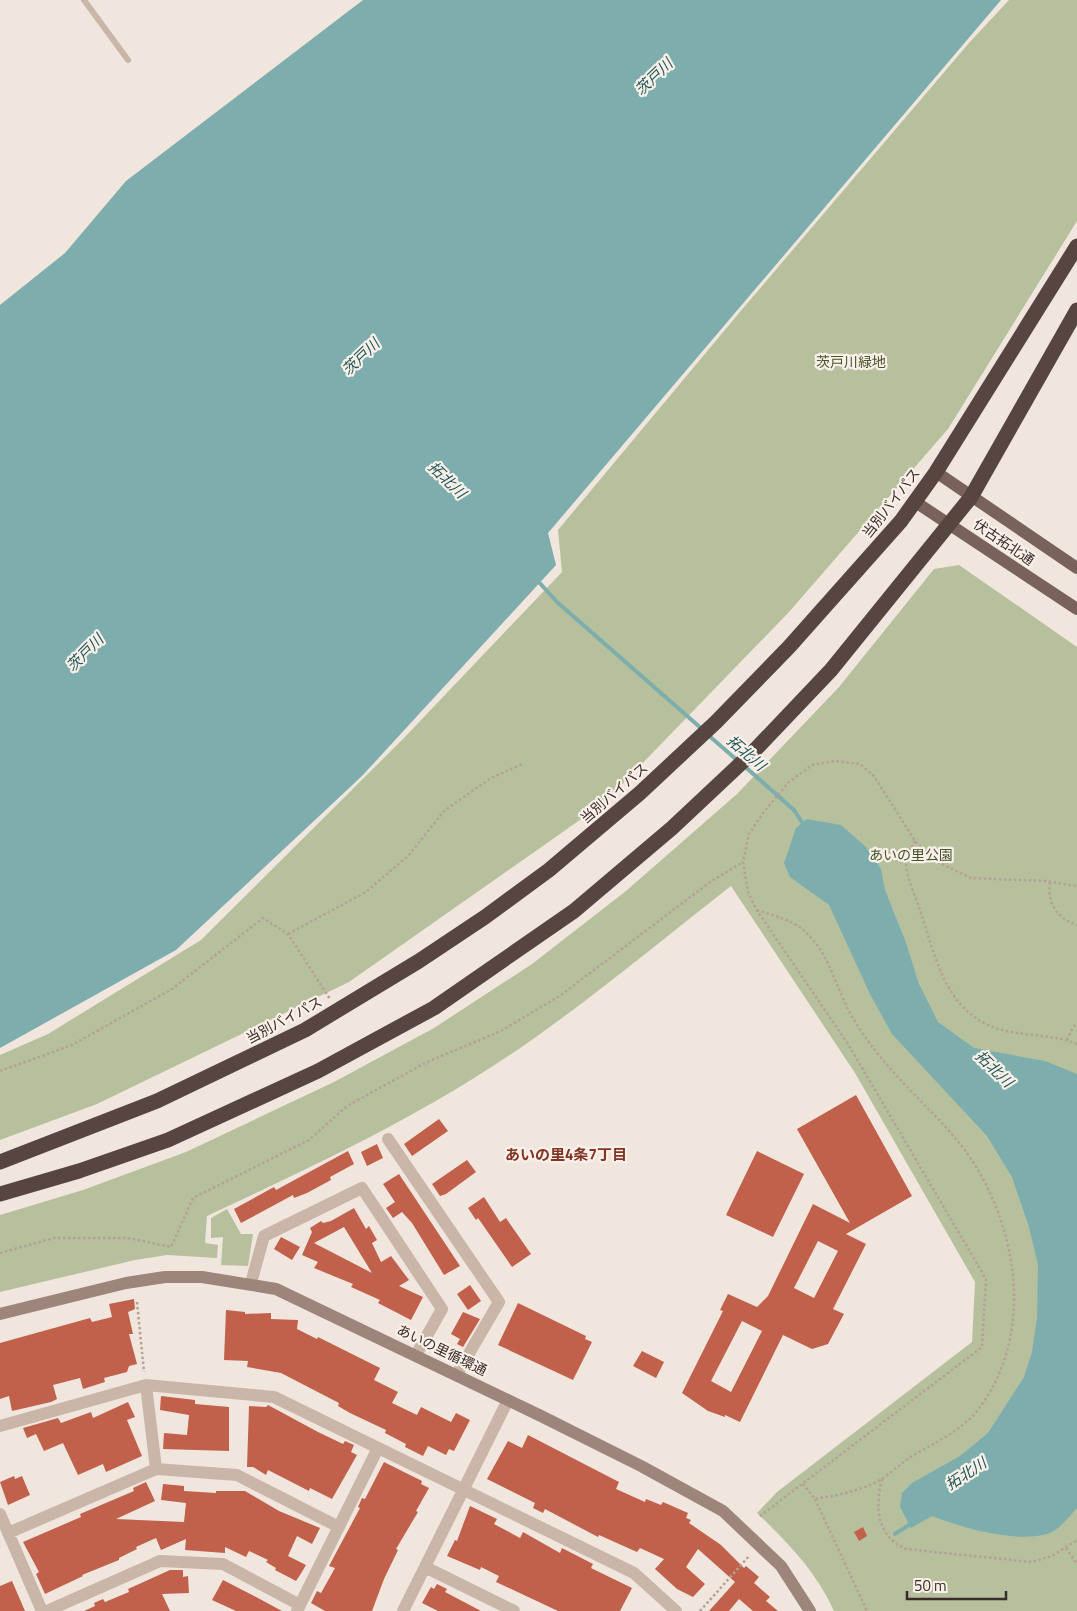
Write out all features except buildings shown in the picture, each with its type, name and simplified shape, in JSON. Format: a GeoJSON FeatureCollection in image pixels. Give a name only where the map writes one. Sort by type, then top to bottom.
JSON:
{"type":"FeatureCollection","features":[{"type":"Feature","properties":{"kind":"highway","name":"当別バイパス"},"geometry":{"type":"LineString","coordinates":[[0,1162],[157,1101],[232,1067],[305,1030],[419,961],[549,870],[640,793],[712,726],[789,647],[901,521],[936,472],[1077,246]]}},
{"type":"Feature","properties":{"kind":"highway"},"geometry":{"type":"LineString","coordinates":[[0,1194],[79,1171],[168,1140],[318,1071],[434,1008],[574,911],[672,828],[748,758],[831,670],[971,497],[1077,310]]}},
{"type":"Feature","properties":{"kind":"main road","name":"伏古拓北通"},"geometry":{"type":"LineString","coordinates":[[936,472],[1077,568]]}},
{"type":"Feature","properties":{"kind":"main road","name":"伏古拓北通"},"geometry":{"type":"LineString","coordinates":[[914,501],[1077,609]]}},
{"type":"Feature","properties":{"kind":"street"},"geometry":{"type":"LineString","coordinates":[[388,1139],[499,1302],[457,1374]]}},
{"type":"Feature","properties":{"kind":"street"},"geometry":{"type":"LineString","coordinates":[[251,1283],[264,1236],[362,1188],[442,1309],[416,1354]]}},
{"type":"Feature","properties":{"kind":"street","name":"あいの里循環通"},"geometry":{"type":"LineString","coordinates":[[0,1314],[126,1283],[165,1277],[202,1277],[251,1283],[276,1289],[457,1374],[641,1466],[723,1511],[781,1566],[810,1611]]}},
{"type":"Feature","properties":{"kind":"street"},"geometry":{"type":"LineString","coordinates":[[145,1381],[156,1469]]}},
{"type":"Feature","properties":{"kind":"street"},"geometry":{"type":"LineString","coordinates":[[0,1426],[145,1381],[274,1397],[634,1573],[676,1611]]}},
{"type":"Feature","properties":{"kind":"street"},"geometry":{"type":"LineString","coordinates":[[403,1611],[508,1400]]}},
{"type":"Feature","properties":{"kind":"street"},"geometry":{"type":"LineString","coordinates":[[47,1611],[160,1561],[222,1564],[299,1608],[378,1448]]}},
{"type":"Feature","properties":{"kind":"street"},"geometry":{"type":"LineString","coordinates":[[8,1533],[156,1469],[237,1475],[339,1527]]}},
{"type":"Feature","properties":{"kind":"street"},"geometry":{"type":"LineString","coordinates":[[0,1514],[42,1611]]}},
{"type":"Feature","properties":{"kind":"street"},"geometry":{"type":"LineString","coordinates":[[425,1567],[514,1611]]}},
{"type":"Feature","properties":{"kind":"lane"},"geometry":{"type":"LineString","coordinates":[[84,0],[128,60]]}},
{"type":"Feature","properties":{"kind":"path"},"geometry":{"type":"LineString","coordinates":[[760,1516],[982,1348],[986,1279],[848,1044],[756,909],[748,892],[743,862],[750,834],[763,813],[789,782],[812,765],[835,761],[860,764],[874,776],[915,841],[933,860],[971,878],[1050,882],[1077,886]]}},
{"type":"Feature","properties":{"kind":"path"},"geometry":{"type":"LineString","coordinates":[[288,934],[366,892],[408,855],[444,811],[491,778],[522,764]]}},
{"type":"Feature","properties":{"kind":"path"},"geometry":{"type":"LineString","coordinates":[[915,841],[906,861],[910,880],[943,979],[955,998],[968,1012],[987,1024],[1004,1031],[1066,1040],[1077,1044]]}},
{"type":"Feature","properties":{"kind":"path"},"geometry":{"type":"LineString","coordinates":[[0,1253],[54,1238],[128,1238],[171,1247],[193,1198],[310,1140],[347,1106],[427,1062],[501,1031],[561,995],[710,882],[743,862]]}},
{"type":"Feature","properties":{"kind":"path"},"geometry":{"type":"LineString","coordinates":[[1050,882],[1048,893],[1052,908],[1064,921],[1077,926]]}},
{"type":"Feature","properties":{"kind":"path"},"geometry":{"type":"LineString","coordinates":[[756,909],[791,922],[808,934],[825,956],[852,1017],[874,1049],[894,1075],[950,1129],[968,1155],[998,1209],[1008,1246],[1014,1280],[1015,1311],[1011,1336],[1001,1367],[987,1396],[976,1412],[956,1430],[906,1460],[882,1479],[843,1494],[815,1499]]}},
{"type":"Feature","properties":{"kind":"path"},"geometry":{"type":"LineString","coordinates":[[0,1071],[72,1045],[172,989],[264,918],[288,934],[337,1010]]}},
{"type":"Feature","properties":{"kind":"path"},"geometry":{"type":"LineString","coordinates":[[1066,1040],[1073,1026],[1077,1024]]}},
{"type":"Feature","properties":{"kind":"path"},"geometry":{"type":"LineString","coordinates":[[137,1302],[145,1381]]}},
{"type":"Feature","properties":{"kind":"path"},"geometry":{"type":"LineString","coordinates":[[882,1479],[877,1498],[878,1514],[884,1529],[893,1543],[906,1549],[1032,1562],[1052,1556],[1077,1540]]}},
{"type":"Feature","properties":{"kind":"path"},"geometry":{"type":"LineString","coordinates":[[802,1484],[815,1499],[867,1611]]}},
{"type":"Feature","properties":{"kind":"path"},"geometry":{"type":"LineString","coordinates":[[1066,1548],[1077,1564]]}},
{"type":"Feature","properties":{"kind":"path"},"geometry":{"type":"LineString","coordinates":[[700,1611],[750,1555]]}},
{"type":"Feature","properties":{"kind":"green space","name":"茨戸川緑地"},"geometry":{"type":"Polygon","coordinates":[[[1009,0],[1077,0],[1077,221],[948,429],[789,612],[604,803],[349,982],[97,1104],[0,1140],[0,1055],[48,1034],[201,940],[403,739],[562,572],[558,530],[739,313],[969,43],[1009,0]]]}},
{"type":"Feature","properties":{"kind":"green space","name":"あいの里公園"},"geometry":{"type":"Polygon","coordinates":[[[959,565],[1077,647],[1077,1611],[834,1611],[810,1570],[757,1513],[777,1492],[972,1342],[975,1282],[855,1073],[731,886],[587,1000],[474,1079],[350,1147],[207,1216],[205,1243],[218,1245],[217,1258],[167,1255],[135,1260],[0,1292],[0,1215],[83,1190],[186,1152],[334,1082],[434,1028],[532,964],[626,891],[737,794],[839,687],[934,569],[959,565]]]}},
{"type":"Feature","properties":{"kind":"green space"},"geometry":{"type":"Polygon","coordinates":[[[227,1209],[241,1234],[253,1234],[248,1266],[221,1265],[223,1237],[211,1238],[211,1218],[227,1209]]]}},
{"type":"Feature","properties":{"kind":"water","name":"茨戸川"},"geometry":{"type":"Polygon","coordinates":[[[363,0],[1001,0],[548,533],[556,565],[362,776],[176,950],[0,1048],[0,305],[65,253],[126,181],[363,0]]]}},
{"type":"Feature","properties":{"kind":"water"},"geometry":{"type":"Polygon","coordinates":[[[807,819],[841,825],[866,847],[881,869],[885,890],[905,940],[919,984],[938,1022],[974,1048],[1045,1061],[1077,1074],[1077,1508],[1060,1526],[1047,1534],[1020,1537],[989,1533],[932,1516],[911,1528],[900,1507],[902,1493],[912,1483],[960,1456],[988,1433],[1024,1377],[1032,1352],[1037,1318],[1038,1265],[1029,1227],[1012,1177],[987,1136],[892,1034],[870,994],[829,905],[790,877],[784,863],[796,828],[807,819]]]}},
{"type":"Feature","properties":{"kind":"waterway","name":"拓北川"},"geometry":{"type":"LineString","coordinates":[[537,580],[557,602],[702,729]]}},
{"type":"Feature","properties":{"kind":"waterway","name":"拓北川"},"geometry":{"type":"LineString","coordinates":[[707,734],[738,761]]}},
{"type":"Feature","properties":{"kind":"waterway","name":"拓北川"},"geometry":{"type":"LineString","coordinates":[[743,765],[794,810],[805,827]]}},
{"type":"Feature","properties":{"kind":"waterway","name":"拓北川"},"geometry":{"type":"LineString","coordinates":[[895,1534],[912,1523]]}},
{"type":"Feature","properties":{"kind":"district","name":"あいの里4条7丁目"},"geometry":{"type":"Point","coordinates":[566,1155]}}]}
